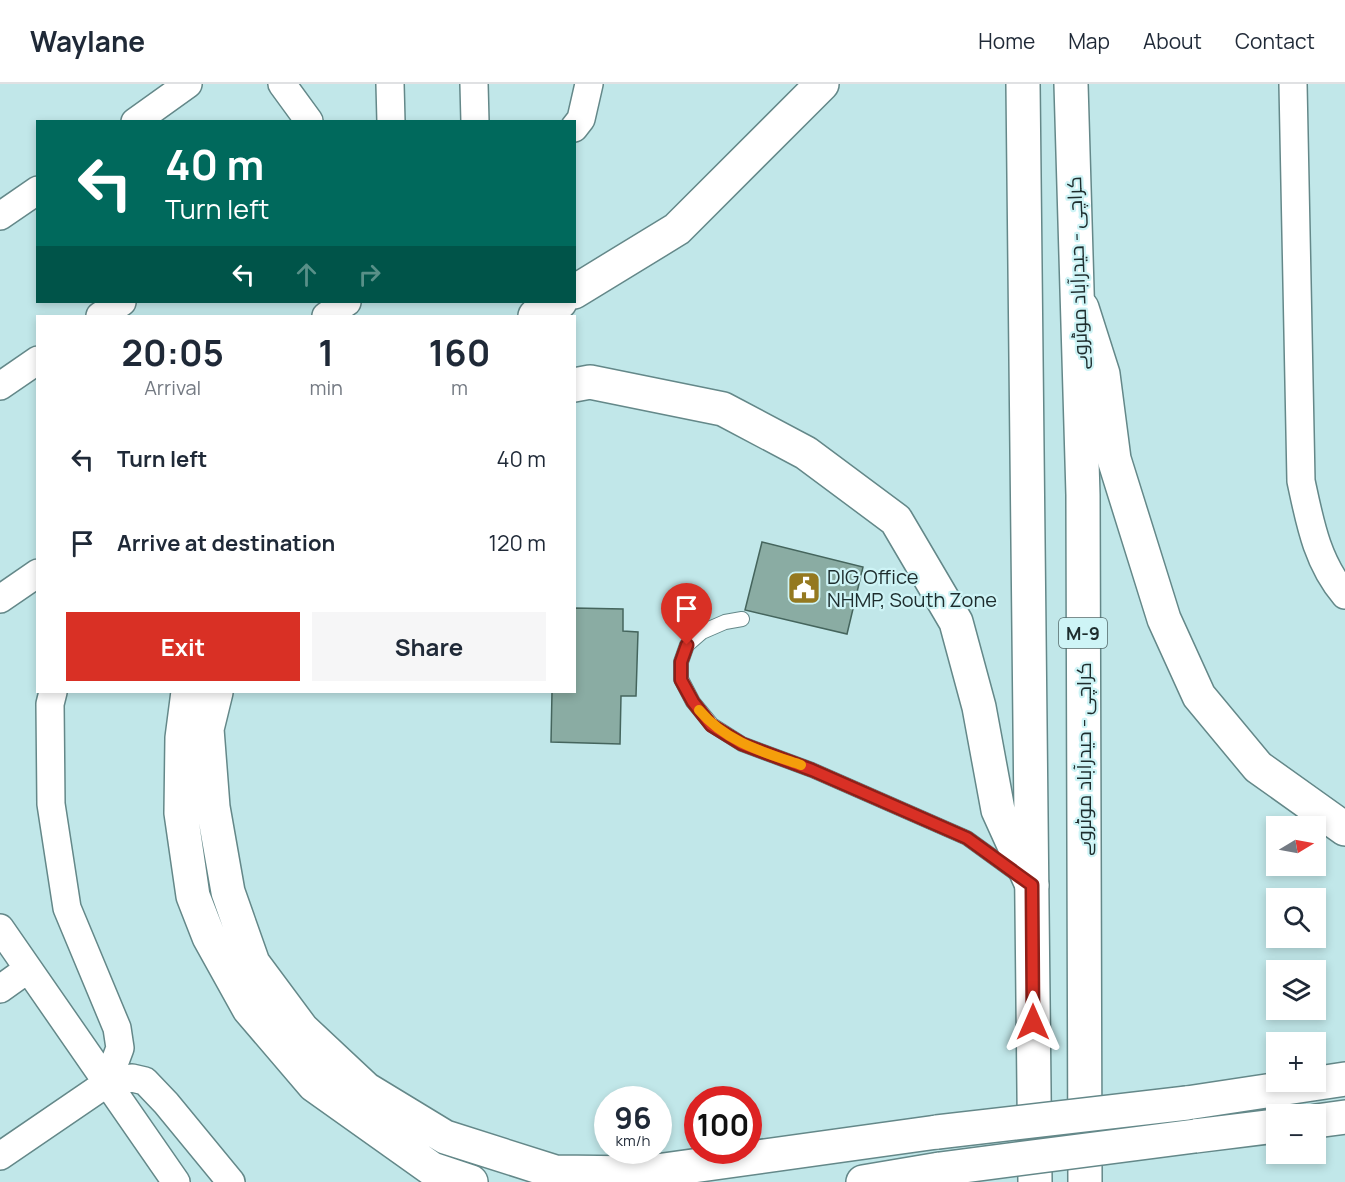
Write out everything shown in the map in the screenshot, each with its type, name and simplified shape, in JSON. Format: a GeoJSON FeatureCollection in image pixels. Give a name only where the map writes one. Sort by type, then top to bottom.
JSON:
{"type":"FeatureCollection","features":[{"type":"Feature","properties":{"kind":"highway"},"geometry":{"type":"LineString","coordinates":[[576,291],[677,230],[822,84]]}},
{"type":"Feature","properties":{"kind":"highway"},"geometry":{"type":"LineString","coordinates":[[1023,84],[1035,1182]]}},
{"type":"Feature","properties":{"kind":"highway","name":"کراچی - حیدرآباد موٹروے"},"geometry":{"type":"LineString","coordinates":[[1071,84],[1083,495],[1085,1182]]}},
{"type":"Feature","properties":{"kind":"highway"},"geometry":{"type":"LineString","coordinates":[[1078,294],[1103,374],[1118,470],[1164,619],[1199,696],[1258,767],[1345,829]]}},
{"type":"Feature","properties":{"kind":"highway"},"geometry":{"type":"LineString","coordinates":[[538,315],[558,303]]}},
{"type":"Feature","properties":{"kind":"highway"},"geometry":{"type":"LineString","coordinates":[[576,385],[590,382],[723,409],[806,453],[896,520],[956,622],[980,706],[998,810],[1032,885]]}},
{"type":"Feature","properties":{"kind":"highway"},"geometry":{"type":"LineString","coordinates":[[188,693],[182,738],[181,813],[194,896],[209,937],[249,1009],[314,1085],[432,1169],[471,1182]]}},
{"type":"Feature","properties":{"kind":"highway"},"geometry":{"type":"LineString","coordinates":[[216,693],[207,729],[213,807],[228,892],[253,963],[302,1029],[366,1089],[445,1137],[555,1172],[642,1173],[937,1132],[1187,1103],[1345,1079]]}},
{"type":"Feature","properties":{"kind":"highway"},"geometry":{"type":"LineString","coordinates":[[1326,1120],[1345,1117]]}},
{"type":"Feature","properties":{"kind":"highway"},"geometry":{"type":"LineString","coordinates":[[863,1182],[940,1168],[1266,1127]]}},
{"type":"Feature","properties":{"kind":"street"},"geometry":{"type":"LineString","coordinates":[[138,120],[188,84]]}},
{"type":"Feature","properties":{"kind":"street"},"geometry":{"type":"LineString","coordinates":[[282,84],[308,120]]}},
{"type":"Feature","properties":{"kind":"street"},"geometry":{"type":"LineString","coordinates":[[308,84],[309,120]]}},
{"type":"Feature","properties":{"kind":"street"},"geometry":{"type":"LineString","coordinates":[[390,84],[391,120]]}},
{"type":"Feature","properties":{"kind":"street"},"geometry":{"type":"LineString","coordinates":[[474,84],[475,120]]}},
{"type":"Feature","properties":{"kind":"street"},"geometry":{"type":"LineString","coordinates":[[576,125],[581,119],[589,84]]}},
{"type":"Feature","properties":{"kind":"street"},"geometry":{"type":"LineString","coordinates":[[1293,84],[1301,481],[1312,535],[1329,576],[1345,595]]}},
{"type":"Feature","properties":{"kind":"street"},"geometry":{"type":"LineString","coordinates":[[0,216],[36,191]]}},
{"type":"Feature","properties":{"kind":"street"},"geometry":{"type":"LineString","coordinates":[[102,315],[120,303]]}},
{"type":"Feature","properties":{"kind":"street"},"geometry":{"type":"LineString","coordinates":[[328,315],[346,303]]}},
{"type":"Feature","properties":{"kind":"street"},"geometry":{"type":"LineString","coordinates":[[0,386],[36,361]]}},
{"type":"Feature","properties":{"kind":"street"},"geometry":{"type":"LineString","coordinates":[[0,599],[36,574]]}},
{"type":"Feature","properties":{"kind":"street"},"geometry":{"type":"LineString","coordinates":[[53,693],[50,704],[51,804],[67,908],[117,1028],[120,1048],[107,1083]]}},
{"type":"Feature","properties":{"kind":"street"},"geometry":{"type":"LineString","coordinates":[[0,927],[176,1182]]}},
{"type":"Feature","properties":{"kind":"street"},"geometry":{"type":"LineString","coordinates":[[0,988],[28,969]]}},
{"type":"Feature","properties":{"kind":"street"},"geometry":{"type":"LineString","coordinates":[[0,1156],[107,1083],[132,1078],[145,1081],[166,1102],[231,1182]]}},
{"type":"Feature","properties":{"kind":"lane"},"geometry":{"type":"LineString","coordinates":[[742,619],[725,622],[702,632],[687,645],[681,662],[681,680],[693,702],[711,725],[742,744],[812,770],[967,838],[1032,885]]}},
{"type":"Feature","properties":{"kind":"building","name":"DIG Office NHMP, South Zone"},"geometry":{"type":"Polygon","coordinates":[[[762,542],[863,567],[847,634],[745,610],[762,542]]]}},
{"type":"Feature","properties":{"kind":"building"},"geometry":{"type":"Polygon","coordinates":[[[576,608],[623,609],[623,631],[638,632],[636,696],[621,696],[620,744],[551,742],[552,693],[576,693],[576,608]]]}},
{"type":"Feature","properties":{"kind":"slow traffic"},"geometry":{"type":"LineString","coordinates":[[699,710],[711,725],[742,744],[801,765]]}},
{"type":"Feature","properties":{"kind":"place","name":"DIG Office NHMP, South Zone"},"geometry":{"type":"Point","coordinates":[804,588]}},
{"type":"Feature","properties":{"kind":"route"},"geometry":{"type":"LineString","coordinates":[[687,645],[681,662],[681,680],[693,702],[711,725],[742,744],[812,770],[967,838],[1032,885],[1033,1022]]}}]}
